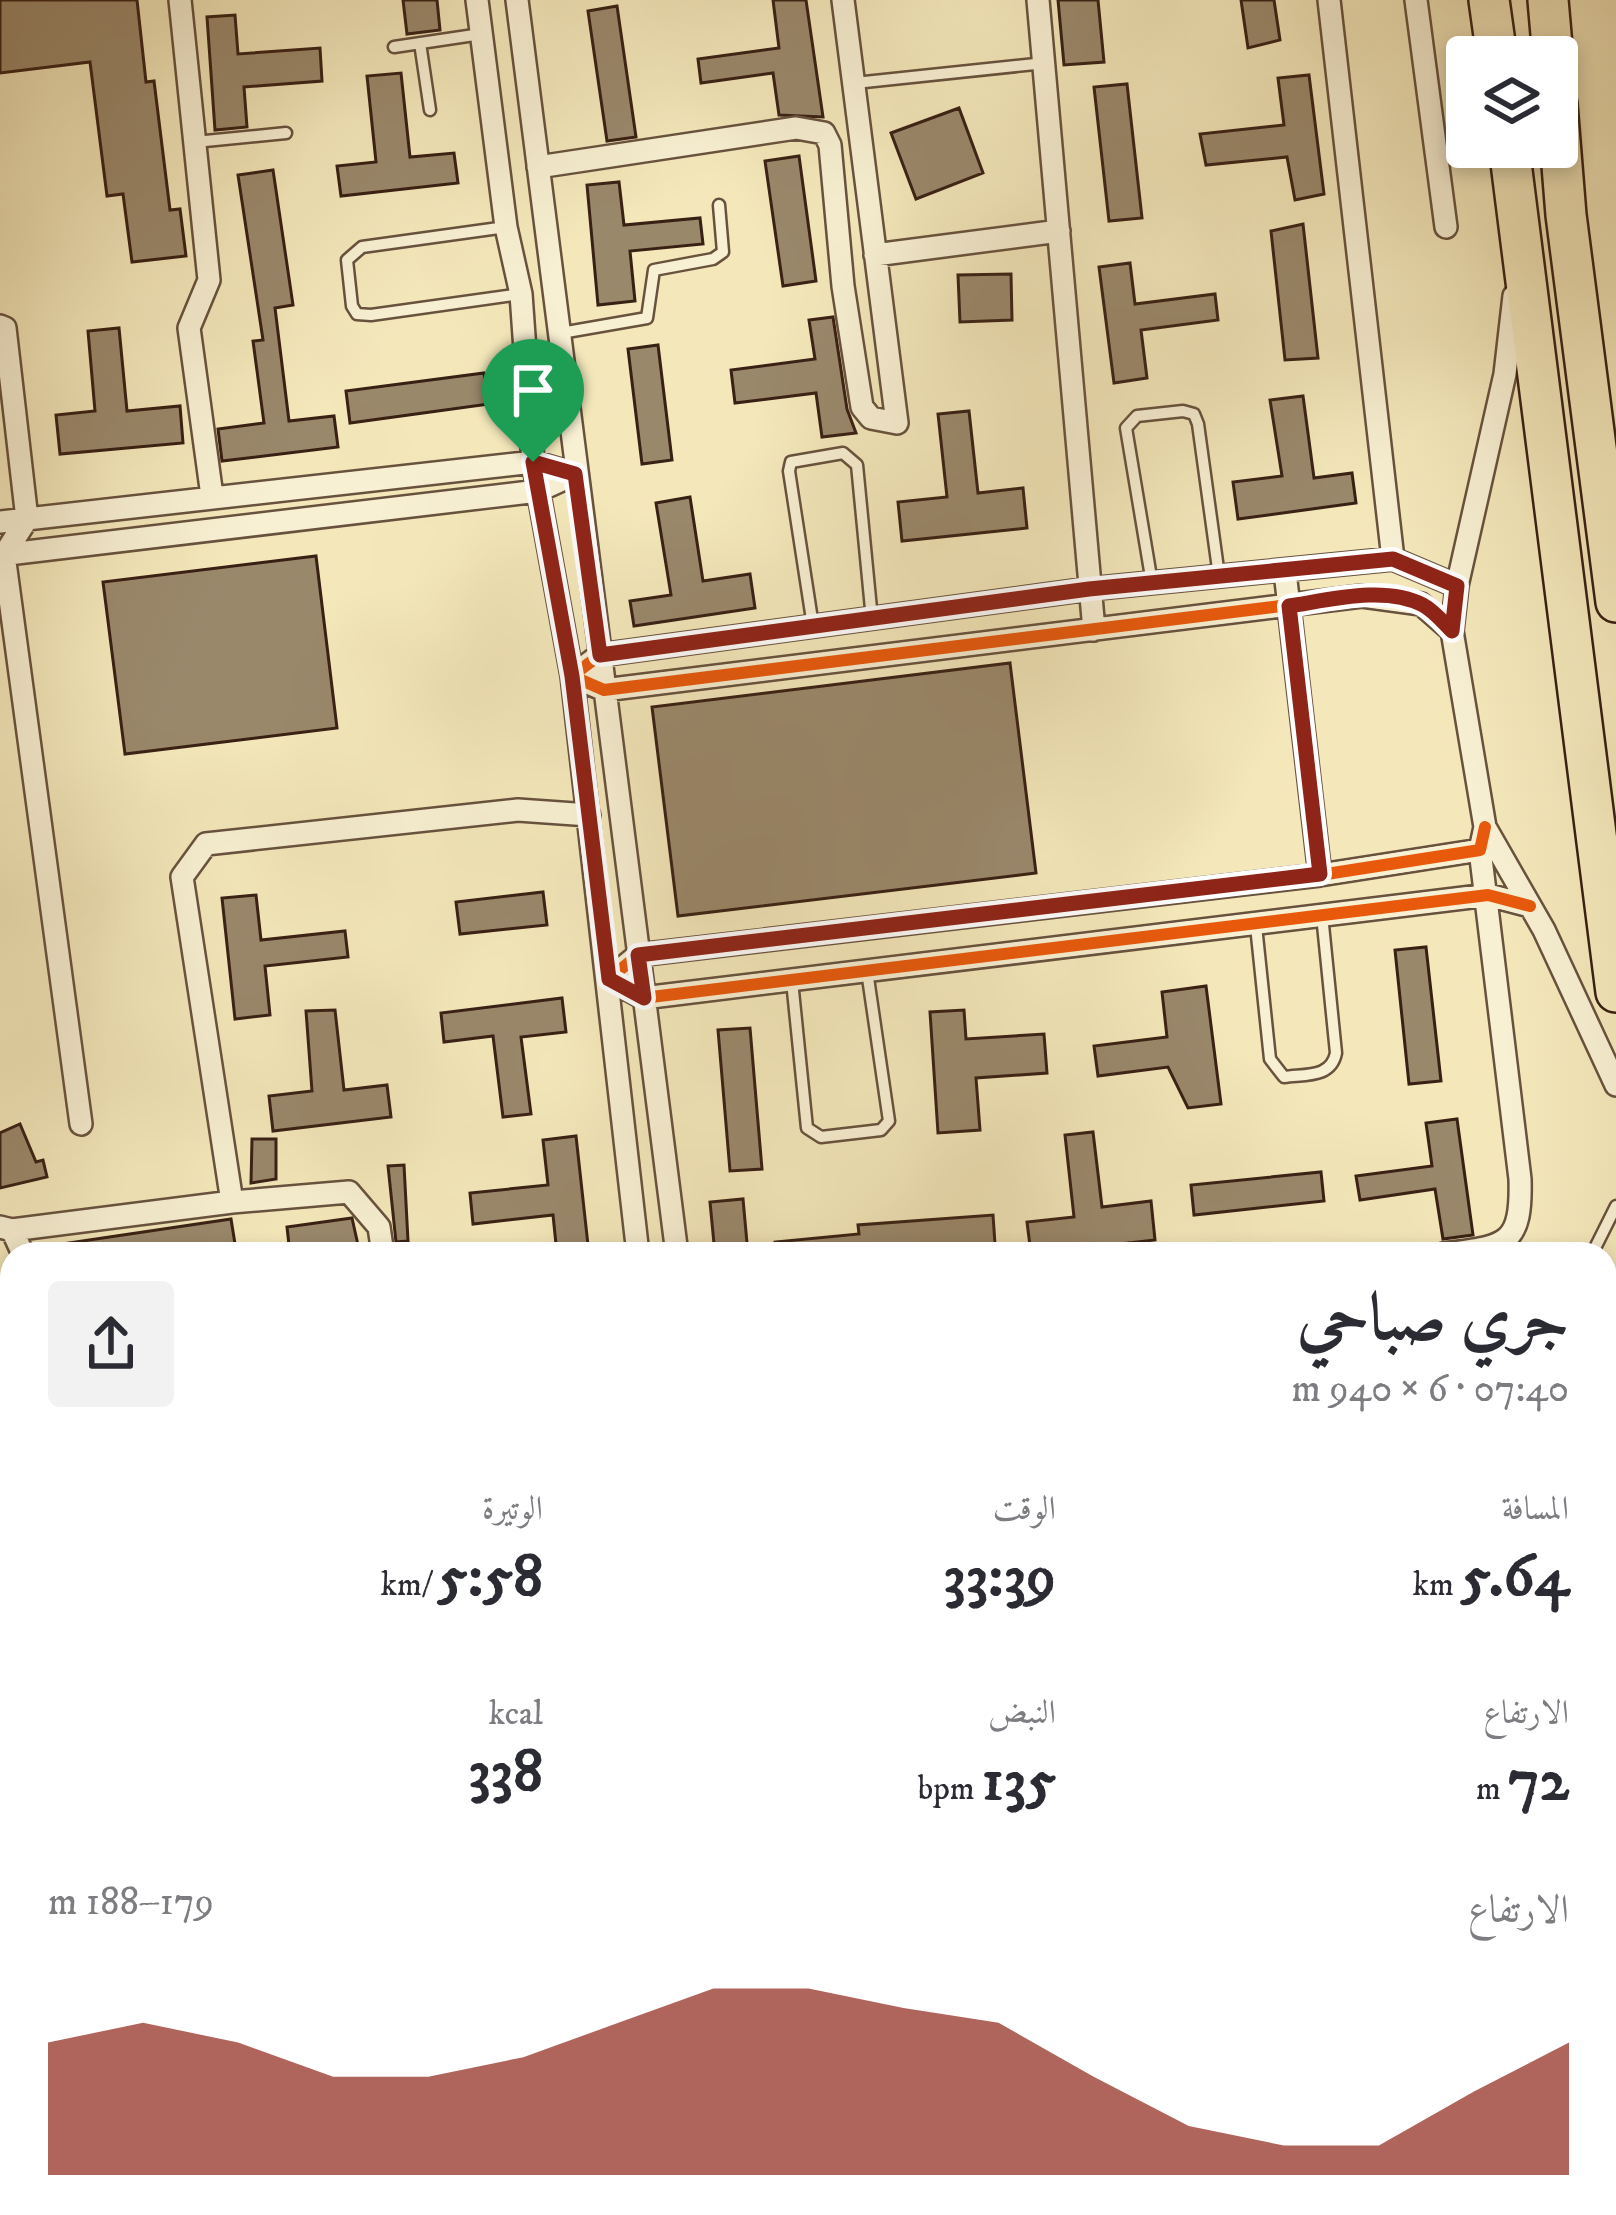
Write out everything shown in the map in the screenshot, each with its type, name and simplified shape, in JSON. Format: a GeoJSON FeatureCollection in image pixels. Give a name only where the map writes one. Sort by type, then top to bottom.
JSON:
{"type":"FeatureCollection","features":[{"type":"Feature","properties":{"kind":"highway"},"geometry":{"type":"LineString","coordinates":[[1489,0],[1494,36]]}},
{"type":"Feature","properties":{"kind":"highway"},"geometry":{"type":"LineString","coordinates":[[1548,0],[1551,36]]}},
{"type":"Feature","properties":{"kind":"highway"},"geometry":{"type":"LineString","coordinates":[[1512,168],[1616,992]]}},
{"type":"Feature","properties":{"kind":"highway"},"geometry":{"type":"LineString","coordinates":[[1562,168],[1616,602]]}},
{"type":"Feature","properties":{"kind":"street"},"geometry":{"type":"LineString","coordinates":[[180,0],[209,280],[189,328],[212,496]]}},
{"type":"Feature","properties":{"kind":"street"},"geometry":{"type":"LineString","coordinates":[[477,0],[506,227],[520,294],[533,462],[572,676],[637,1242]]}},
{"type":"Feature","properties":{"kind":"street"},"geometry":{"type":"LineString","coordinates":[[517,0],[675,1242]]}},
{"type":"Feature","properties":{"kind":"street"},"geometry":{"type":"LineString","coordinates":[[538,167],[796,128],[824,133],[830,145],[843,286],[862,407],[871,418],[897,423],[843,0]]}},
{"type":"Feature","properties":{"kind":"street"},"geometry":{"type":"LineString","coordinates":[[1038,0],[1094,630]]}},
{"type":"Feature","properties":{"kind":"street"},"geometry":{"type":"LineString","coordinates":[[1330,0],[1393,559]]}},
{"type":"Feature","properties":{"kind":"street"},"geometry":{"type":"LineString","coordinates":[[1416,0],[1445,227]]}},
{"type":"Feature","properties":{"kind":"street"},"geometry":{"type":"LineString","coordinates":[[875,255],[1059,230]]}},
{"type":"Feature","properties":{"kind":"street"},"geometry":{"type":"LineString","coordinates":[[1521,236],[1505,374],[1457,586],[1452,631],[1485,827],[1531,906],[1616,1084]]}},
{"type":"Feature","properties":{"kind":"street"},"geometry":{"type":"LineString","coordinates":[[0,326],[5,328],[28,519],[2,555],[81,1124]]}},
{"type":"Feature","properties":{"kind":"street"},"geometry":{"type":"LineString","coordinates":[[0,522],[533,462],[575,474]]}},
{"type":"Feature","properties":{"kind":"street"},"geometry":{"type":"LineString","coordinates":[[2,555],[538,491],[575,474]]}},
{"type":"Feature","properties":{"kind":"street"},"geometry":{"type":"LineString","coordinates":[[572,676],[600,655],[1089,589],[1393,559],[1457,586]]}},
{"type":"Feature","properties":{"kind":"street"},"geometry":{"type":"LineString","coordinates":[[1286,572],[1320,874]]}},
{"type":"Feature","properties":{"kind":"street"},"geometry":{"type":"LineString","coordinates":[[572,676],[604,690],[1361,596],[1421,604],[1452,631]]}},
{"type":"Feature","properties":{"kind":"street"},"geometry":{"type":"LineString","coordinates":[[232,1202],[182,877],[206,844],[518,810],[589,815]]}},
{"type":"Feature","properties":{"kind":"street"},"geometry":{"type":"LineString","coordinates":[[1485,827],[1480,850],[1520,1178],[1521,1212],[1507,1242]]}},
{"type":"Feature","properties":{"kind":"street"},"geometry":{"type":"LineString","coordinates":[[609,979],[638,955],[1320,874],[1480,850]]}},
{"type":"Feature","properties":{"kind":"street"},"geometry":{"type":"LineString","coordinates":[[609,979],[644,998],[1487,895],[1531,906]]}},
{"type":"Feature","properties":{"kind":"street"},"geometry":{"type":"LineString","coordinates":[[6,1229],[349,1192],[379,1227],[381,1242]]}},
{"type":"Feature","properties":{"kind":"lane"},"geometry":{"type":"LineString","coordinates":[[394,47],[481,34]]}},
{"type":"Feature","properties":{"kind":"lane"},"geometry":{"type":"LineString","coordinates":[[420,43],[430,110]]}},
{"type":"Feature","properties":{"kind":"lane"},"geometry":{"type":"LineString","coordinates":[[852,83],[1045,63]]}},
{"type":"Feature","properties":{"kind":"lane"},"geometry":{"type":"LineString","coordinates":[[195,142],[286,133]]}},
{"type":"Feature","properties":{"kind":"lane"},"geometry":{"type":"LineString","coordinates":[[561,333],[647,318],[654,270],[713,260],[723,252],[719,205]]}},
{"type":"Feature","properties":{"kind":"lane"},"geometry":{"type":"LineString","coordinates":[[506,227],[362,247],[347,260],[352,306],[357,314],[370,314],[520,294]]}},
{"type":"Feature","properties":{"kind":"lane"},"geometry":{"type":"LineString","coordinates":[[1152,583],[1126,428],[1137,416],[1183,411],[1194,415],[1198,424],[1219,576]]}},
{"type":"Feature","properties":{"kind":"lane"},"geometry":{"type":"LineString","coordinates":[[814,627],[789,471],[791,462],[802,457],[843,453],[857,466],[872,619]]}},
{"type":"Feature","properties":{"kind":"lane"},"geometry":{"type":"LineString","coordinates":[[1256,926],[1270,1059],[1284,1077],[1325,1072],[1334,1065],[1336,1053],[1322,915]]}},
{"type":"Feature","properties":{"kind":"lane"},"geometry":{"type":"LineString","coordinates":[[792,981],[807,1128],[821,1137],[881,1130],[889,1121],[867,971]]}},
{"type":"Feature","properties":{"kind":"lane"},"geometry":{"type":"LineString","coordinates":[[1598,1242],[1616,1206]]}},
{"type":"Feature","properties":{"kind":"building"},"geometry":{"type":"Polygon","coordinates":[[[0,0],[137,0],[146,82],[154,81],[170,210],[180,209],[186,256],[132,262],[123,194],[107,196],[90,62],[0,73],[0,0]]]}},
{"type":"Feature","properties":{"kind":"building"},"geometry":{"type":"Polygon","coordinates":[[[403,0],[437,0],[440,30],[407,34],[403,0]]]}},
{"type":"Feature","properties":{"kind":"building"},"geometry":{"type":"Polygon","coordinates":[[[773,0],[806,0],[823,117],[779,115],[773,73],[701,83],[698,59],[779,48],[773,0]]]}},
{"type":"Feature","properties":{"kind":"building"},"geometry":{"type":"Polygon","coordinates":[[[1058,0],[1098,0],[1104,62],[1064,65],[1058,0]]]}},
{"type":"Feature","properties":{"kind":"building"},"geometry":{"type":"Polygon","coordinates":[[[1241,0],[1274,0],[1280,40],[1248,48],[1241,0]]]}},
{"type":"Feature","properties":{"kind":"building"},"geometry":{"type":"Polygon","coordinates":[[[617,6],[636,137],[607,141],[588,11],[617,6]]]}},
{"type":"Feature","properties":{"kind":"building"},"geometry":{"type":"Polygon","coordinates":[[[235,15],[238,54],[320,48],[322,81],[244,87],[247,127],[215,130],[207,17],[235,15]]]}},
{"type":"Feature","properties":{"kind":"building"},"geometry":{"type":"Polygon","coordinates":[[[401,73],[410,157],[454,153],[458,183],[341,196],[337,166],[376,162],[367,76],[401,73]]]}},
{"type":"Feature","properties":{"kind":"building"},"geometry":{"type":"Polygon","coordinates":[[[1309,75],[1324,194],[1295,200],[1287,157],[1206,165],[1200,134],[1284,125],[1278,78],[1309,75]]]}},
{"type":"Feature","properties":{"kind":"building"},"geometry":{"type":"Polygon","coordinates":[[[1127,84],[1142,218],[1109,221],[1094,87],[1127,84]]]}},
{"type":"Feature","properties":{"kind":"building"},"geometry":{"type":"Polygon","coordinates":[[[959,108],[983,173],[916,199],[891,133],[959,108]]]}},
{"type":"Feature","properties":{"kind":"building"},"geometry":{"type":"Polygon","coordinates":[[[799,156],[816,281],[783,286],[765,161],[799,156]]]}},
{"type":"Feature","properties":{"kind":"building"},"geometry":{"type":"Polygon","coordinates":[[[273,170],[293,305],[275,308],[289,421],[334,416],[338,447],[222,461],[218,429],[264,423],[253,341],[263,340],[238,175],[273,170]]]}},
{"type":"Feature","properties":{"kind":"building"},"geometry":{"type":"Polygon","coordinates":[[[619,182],[624,225],[700,218],[703,244],[630,251],[635,301],[598,305],[587,185],[619,182]]]}},
{"type":"Feature","properties":{"kind":"building"},"geometry":{"type":"Polygon","coordinates":[[[1303,224],[1318,358],[1285,360],[1271,231],[1303,224]]]}},
{"type":"Feature","properties":{"kind":"building"},"geometry":{"type":"Polygon","coordinates":[[[1130,263],[1135,304],[1215,294],[1218,320],[1141,330],[1147,378],[1114,383],[1099,267],[1130,263]]]}},
{"type":"Feature","properties":{"kind":"building"},"geometry":{"type":"Polygon","coordinates":[[[1011,274],[1012,320],[960,322],[958,275],[1011,274]]]}},
{"type":"Feature","properties":{"kind":"building"},"geometry":{"type":"Polygon","coordinates":[[[833,317],[847,409],[856,433],[822,437],[816,393],[735,403],[731,370],[815,359],[809,320],[833,317]]]}},
{"type":"Feature","properties":{"kind":"building"},"geometry":{"type":"Polygon","coordinates":[[[119,328],[127,411],[180,406],[183,443],[60,454],[56,415],[95,411],[88,331],[119,328]]]}},
{"type":"Feature","properties":{"kind":"building"},"geometry":{"type":"Polygon","coordinates":[[[658,345],[672,460],[642,464],[628,349],[658,345]]]}},
{"type":"Feature","properties":{"kind":"building"},"geometry":{"type":"Polygon","coordinates":[[[484,373],[489,404],[350,423],[346,391],[484,373]]]}},
{"type":"Feature","properties":{"kind":"building"},"geometry":{"type":"Polygon","coordinates":[[[1303,396],[1314,478],[1352,473],[1356,503],[1238,519],[1233,482],[1282,476],[1270,400],[1303,396]]]}},
{"type":"Feature","properties":{"kind":"building"},"geometry":{"type":"Polygon","coordinates":[[[969,411],[978,493],[1023,488],[1027,528],[902,541],[898,502],[947,497],[938,414],[969,411]]]}},
{"type":"Feature","properties":{"kind":"building"},"geometry":{"type":"Polygon","coordinates":[[[690,497],[703,581],[750,574],[755,608],[634,626],[630,601],[671,595],[656,503],[690,497]]]}},
{"type":"Feature","properties":{"kind":"building"},"geometry":{"type":"Polygon","coordinates":[[[316,556],[337,728],[125,754],[103,582],[316,556]]]}},
{"type":"Feature","properties":{"kind":"building"},"geometry":{"type":"Polygon","coordinates":[[[1010,663],[1036,873],[678,916],[652,707],[1010,663]]]}},
{"type":"Feature","properties":{"kind":"building"},"geometry":{"type":"Polygon","coordinates":[[[543,892],[547,925],[460,934],[456,902],[543,892]]]}},
{"type":"Feature","properties":{"kind":"building"},"geometry":{"type":"Polygon","coordinates":[[[256,895],[261,940],[345,931],[348,957],[265,966],[270,1015],[235,1019],[222,898],[256,895]]]}},
{"type":"Feature","properties":{"kind":"building"},"geometry":{"type":"Polygon","coordinates":[[[1426,947],[1441,1081],[1409,1084],[1395,950],[1426,947]]]}},
{"type":"Feature","properties":{"kind":"building"},"geometry":{"type":"Polygon","coordinates":[[[1206,986],[1221,1104],[1188,1108],[1168,1067],[1098,1076],[1094,1046],[1167,1037],[1162,992],[1206,986]]]}},
{"type":"Feature","properties":{"kind":"building"},"geometry":{"type":"Polygon","coordinates":[[[562,998],[566,1032],[521,1037],[531,1114],[503,1117],[493,1036],[444,1042],[441,1013],[562,998]]]}},
{"type":"Feature","properties":{"kind":"building"},"geometry":{"type":"Polygon","coordinates":[[[335,1010],[344,1090],[387,1085],[391,1117],[273,1131],[269,1096],[312,1091],[306,1011],[335,1010]]]}},
{"type":"Feature","properties":{"kind":"building"},"geometry":{"type":"Polygon","coordinates":[[[964,1010],[966,1039],[1044,1034],[1047,1073],[976,1078],[980,1130],[938,1133],[930,1012],[964,1010]]]}},
{"type":"Feature","properties":{"kind":"building"},"geometry":{"type":"Polygon","coordinates":[[[750,1028],[762,1169],[730,1171],[718,1030],[750,1028]]]}},
{"type":"Feature","properties":{"kind":"building"},"geometry":{"type":"Polygon","coordinates":[[[1457,1119],[1473,1235],[1443,1239],[1435,1189],[1360,1200],[1356,1176],[1432,1166],[1426,1123],[1457,1119]]]}},
{"type":"Feature","properties":{"kind":"building"},"geometry":{"type":"Polygon","coordinates":[[[20,1124],[36,1162],[43,1160],[47,1177],[0,1188],[0,1133],[20,1124]]]}},
{"type":"Feature","properties":{"kind":"building"},"geometry":{"type":"Polygon","coordinates":[[[1093,1132],[1102,1207],[1151,1201],[1155,1240],[1030,1242],[1027,1222],[1074,1217],[1065,1135],[1093,1132]]]}},
{"type":"Feature","properties":{"kind":"building"},"geometry":{"type":"Polygon","coordinates":[[[576,1136],[588,1242],[556,1242],[553,1215],[473,1224],[470,1193],[548,1185],[543,1140],[576,1136]]]}},
{"type":"Feature","properties":{"kind":"building"},"geometry":{"type":"Polygon","coordinates":[[[252,1139],[276,1139],[276,1179],[251,1183],[252,1139]]]}},
{"type":"Feature","properties":{"kind":"building"},"geometry":{"type":"Polygon","coordinates":[[[404,1165],[408,1241],[396,1242],[388,1166],[404,1165]]]}},
{"type":"Feature","properties":{"kind":"building"},"geometry":{"type":"Polygon","coordinates":[[[1321,1172],[1324,1201],[1194,1215],[1191,1185],[1321,1172]]]}},
{"type":"Feature","properties":{"kind":"building"},"geometry":{"type":"Polygon","coordinates":[[[743,1199],[747,1242],[714,1242],[710,1202],[743,1199]]]}},
{"type":"Feature","properties":{"kind":"building"},"geometry":{"type":"Polygon","coordinates":[[[993,1215],[995,1242],[775,1242],[859,1234],[858,1225],[993,1215]]]}},
{"type":"Feature","properties":{"kind":"building"},"geometry":{"type":"Polygon","coordinates":[[[352,1218],[357,1242],[289,1242],[287,1227],[352,1218]]]}},
{"type":"Feature","properties":{"kind":"building"},"geometry":{"type":"Polygon","coordinates":[[[231,1219],[235,1242],[76,1242],[231,1219]]]}},
{"type":"Feature","properties":{"kind":"cycle path"},"geometry":{"type":"LineString","coordinates":[[1452,631],[1421,604],[1362,596],[604,690],[572,676],[600,655],[1089,589],[1393,559],[1457,586]]}},
{"type":"Feature","properties":{"kind":"cycle path"},"geometry":{"type":"LineString","coordinates":[[1485,827],[1480,850],[1320,875],[638,955],[609,979],[643,998],[1488,895],[1530,906]]}},
{"type":"Feature","properties":{"kind":"route"},"geometry":{"type":"LineString","coordinates":[[533,462],[575,474],[600,655],[1089,589],[1393,559],[1457,586],[1452,631],[1421,604],[1396,598],[1361,596],[1289,606],[1320,874],[638,955],[644,998],[609,979],[572,676],[533,462]]}}]}
